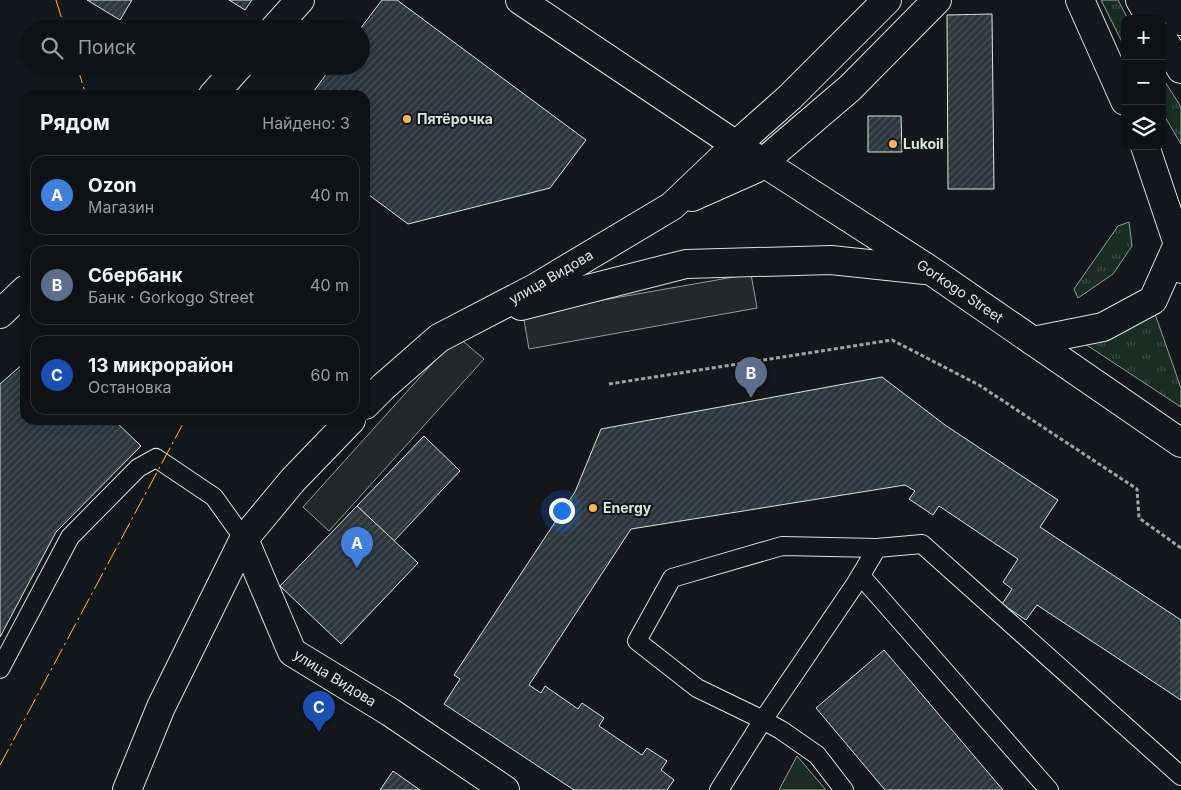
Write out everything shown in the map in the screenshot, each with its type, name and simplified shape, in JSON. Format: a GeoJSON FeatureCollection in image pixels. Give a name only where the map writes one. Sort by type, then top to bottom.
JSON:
{"type":"FeatureCollection","features":[{"type":"Feature","properties":{"kind":"main road"},"geometry":{"type":"LineString","coordinates":[[282,20],[300,0]]}},
{"type":"Feature","properties":{"kind":"main road","name":"Gorkogo Street"},"geometry":{"type":"LineString","coordinates":[[520,0],[736,145],[930,270],[1181,443]]}},
{"type":"Feature","properties":{"kind":"main road","name":"улица Видова"},"geometry":{"type":"LineString","coordinates":[[370,400],[439,338],[535,288],[672,206],[790,97],[887,0]]}},
{"type":"Feature","properties":{"kind":"main road"},"geometry":{"type":"LineString","coordinates":[[672,206],[755,169],[850,88],[937,0]]}},
{"type":"Feature","properties":{"kind":"main road"},"geometry":{"type":"LineString","coordinates":[[1080,0],[1121,92]]}},
{"type":"Feature","properties":{"kind":"main road"},"geometry":{"type":"LineString","coordinates":[[1140,0],[1149,15]]}},
{"type":"Feature","properties":{"kind":"main road"},"geometry":{"type":"LineString","coordinates":[[1168,0],[1181,21]]}},
{"type":"Feature","properties":{"kind":"main road"},"geometry":{"type":"LineString","coordinates":[[1166,44],[1181,69]]}},
{"type":"Feature","properties":{"kind":"main road"},"geometry":{"type":"LineString","coordinates":[[217,90],[231,75]]}},
{"type":"Feature","properties":{"kind":"main road"},"geometry":{"type":"LineString","coordinates":[[1033,342],[1103,327],[1153,300],[1179,256],[1145,150]]}},
{"type":"Feature","properties":{"kind":"main road"},"geometry":{"type":"LineString","coordinates":[[479,317],[686,264],[831,260],[930,270]]}},
{"type":"Feature","properties":{"kind":"main road"},"geometry":{"type":"LineString","coordinates":[[0,314],[20,295]]}},
{"type":"Feature","properties":{"kind":"main road"},"geometry":{"type":"LineString","coordinates":[[127,790],[161,707],[244,539],[293,480],[346,425]]}},
{"type":"Feature","properties":{"kind":"main road","name":"улица Видова"},"geometry":{"type":"LineString","coordinates":[[244,539],[292,652],[390,712],[504,790]]}},
{"type":"Feature","properties":{"kind":"lane"},"geometry":{"type":"LineString","coordinates":[[0,669],[70,537],[138,468],[156,458],[214,498],[244,539]]}},
{"type":"Feature","properties":{"kind":"lane"},"geometry":{"type":"LineString","coordinates":[[844,790],[817,755],[781,730],[697,688],[638,641],[672,578],[782,546],[878,548],[922,544],[1181,776]]}},
{"type":"Feature","properties":{"kind":"lane"},"geometry":{"type":"LineString","coordinates":[[719,790],[763,720],[878,548]]}},
{"type":"Feature","properties":{"kind":"lane"},"geometry":{"type":"LineString","coordinates":[[861,576],[1049,790]]}},
{"type":"Feature","properties":{"kind":"path"},"geometry":{"type":"LineString","coordinates":[[610,384],[892,340],[979,385],[1137,489],[1139,518],[1181,548]]}},
{"type":"Feature","properties":{"kind":"green space"},"geometry":{"type":"Polygon","coordinates":[[[1101,0],[1118,0],[1126,15],[1121,15],[1121,40],[1101,0]]]}},
{"type":"Feature","properties":{"kind":"green space"},"geometry":{"type":"Polygon","coordinates":[[[1166,83],[1181,107],[1181,144],[1166,119],[1166,83]]]}},
{"type":"Feature","properties":{"kind":"green space"},"geometry":{"type":"Polygon","coordinates":[[[1129,222],[1132,246],[1113,274],[1078,298],[1074,289],[1118,226],[1129,222]]]}},
{"type":"Feature","properties":{"kind":"green space"},"geometry":{"type":"Polygon","coordinates":[[[1155,314],[1181,388],[1181,407],[1082,342],[1155,314]]]}},
{"type":"Feature","properties":{"kind":"green space"},"geometry":{"type":"Polygon","coordinates":[[[797,756],[826,790],[779,790],[797,756]]]}},
{"type":"Feature","properties":{"kind":"shaded area"},"geometry":{"type":"Polygon","coordinates":[[[751,274],[757,308],[529,349],[523,314],[751,274]]]}},
{"type":"Feature","properties":{"kind":"shaded area"},"geometry":{"type":"Polygon","coordinates":[[[457,336],[484,359],[329,531],[303,507],[457,336]]]}},
{"type":"Feature","properties":{"kind":"building"},"geometry":{"type":"Polygon","coordinates":[[[87,0],[132,0],[120,20],[87,0]]]}},
{"type":"Feature","properties":{"kind":"building"},"geometry":{"type":"Polygon","coordinates":[[[229,0],[252,0],[245,10],[229,0]]]}},
{"type":"Feature","properties":{"kind":"building"},"geometry":{"type":"Polygon","coordinates":[[[382,0],[397,0],[586,140],[550,188],[408,224],[370,196],[370,90],[315,90],[325,75],[370,75],[370,20],[367,20],[382,0]]]}},
{"type":"Feature","properties":{"kind":"building"},"geometry":{"type":"Polygon","coordinates":[[[992,14],[994,189],[948,189],[947,15],[992,14]]]}},
{"type":"Feature","properties":{"kind":"building"},"geometry":{"type":"Polygon","coordinates":[[[868,116],[901,116],[902,152],[868,152],[868,116]]]}},
{"type":"Feature","properties":{"kind":"building"},"geometry":{"type":"Polygon","coordinates":[[[20,366],[20,425],[119,425],[141,446],[56,532],[0,637],[0,384],[20,366]]]}},
{"type":"Feature","properties":{"kind":"building"},"geometry":{"type":"Polygon","coordinates":[[[882,377],[945,425],[1058,500],[1040,527],[1181,620],[1181,700],[1037,605],[1026,620],[1002,604],[1012,589],[1003,582],[1018,559],[939,506],[933,515],[909,499],[915,491],[905,485],[631,529],[529,685],[541,693],[545,686],[578,709],[582,703],[604,718],[599,726],[642,755],[647,748],[667,761],[661,770],[674,780],[667,790],[574,790],[444,704],[460,679],[454,675],[575,492],[601,429],[882,377]]]}},
{"type":"Feature","properties":{"kind":"building"},"geometry":{"type":"Polygon","coordinates":[[[424,436],[460,471],[394,541],[357,506],[424,436]]]}},
{"type":"Feature","properties":{"kind":"building"},"geometry":{"type":"Polygon","coordinates":[[[357,506],[418,563],[341,644],[280,586],[357,506]]]}},
{"type":"Feature","properties":{"kind":"building"},"geometry":{"type":"Polygon","coordinates":[[[884,650],[1003,790],[885,790],[816,708],[884,650]]]}},
{"type":"Feature","properties":{"kind":"building"},"geometry":{"type":"Polygon","coordinates":[[[393,771],[420,790],[380,790],[393,771]]]}},
{"type":"Feature","properties":{"kind":"power"},"geometry":{"type":"LineString","coordinates":[[56,0],[62,20]]}},
{"type":"Feature","properties":{"kind":"power"},"geometry":{"type":"LineString","coordinates":[[80,75],[84,90]]}},
{"type":"Feature","properties":{"kind":"power"},"geometry":{"type":"LineString","coordinates":[[0,765],[182,425]]}},
{"type":"Feature","properties":{"kind":"place","name":"Пятёрочка"},"geometry":{"type":"Point","coordinates":[407,119]}},
{"type":"Feature","properties":{"kind":"place","name":"Lukoil"},"geometry":{"type":"Point","coordinates":[893,144]}},
{"type":"Feature","properties":{"kind":"place","name":"Сбербанк"},"geometry":{"type":"Point","coordinates":[751,398]}},
{"type":"Feature","properties":{"kind":"place","name":"Energy"},"geometry":{"type":"Point","coordinates":[593,508]}},
{"type":"Feature","properties":{"kind":"place","name":"Ozon"},"geometry":{"type":"Point","coordinates":[357,568]}},
{"type":"Feature","properties":{"kind":"place","name":"13 микрорайон"},"geometry":{"type":"Point","coordinates":[319,732]}}]}
